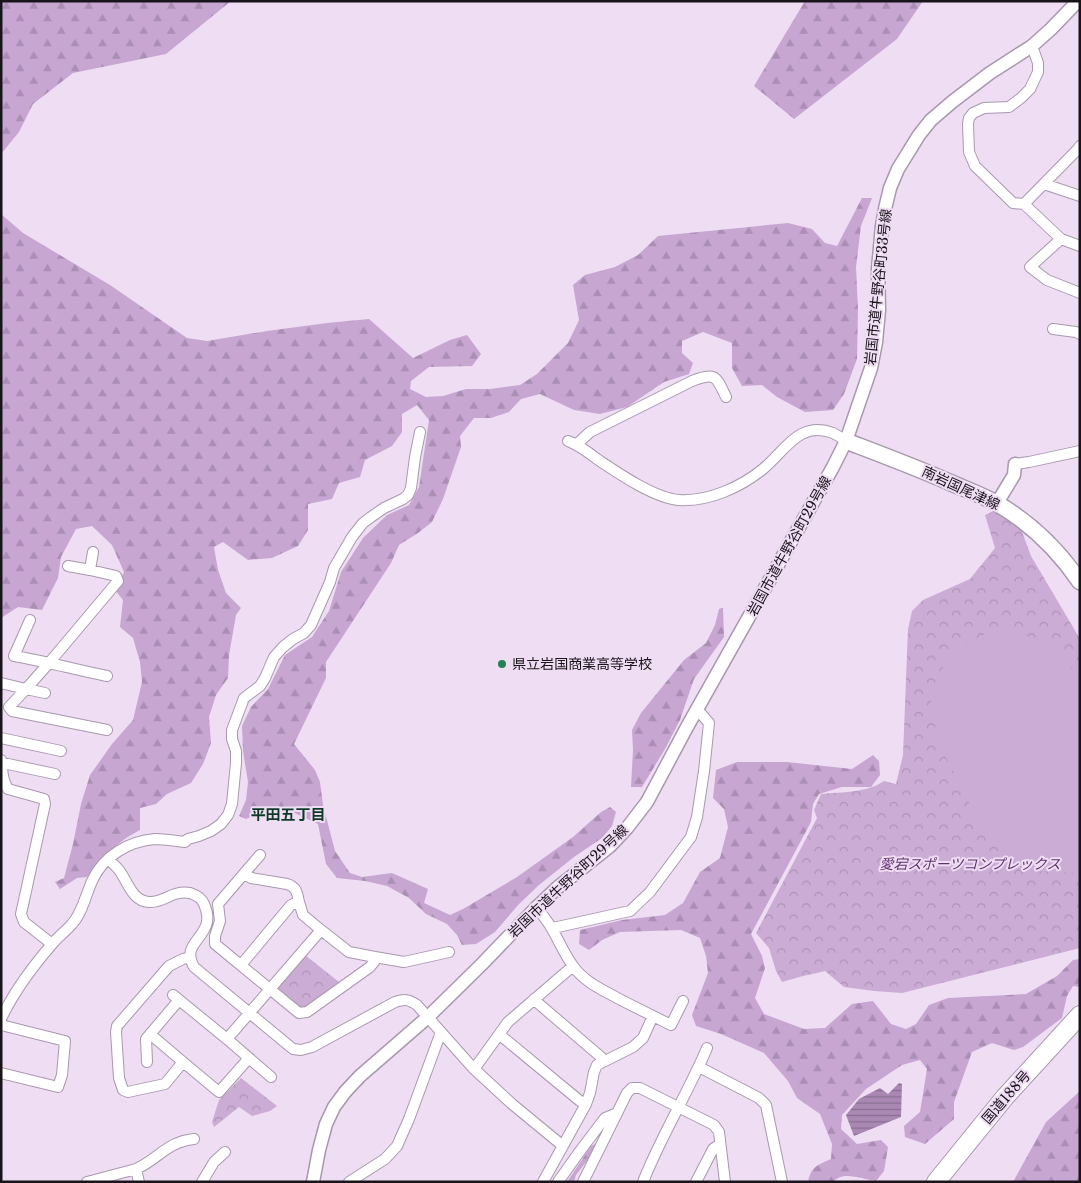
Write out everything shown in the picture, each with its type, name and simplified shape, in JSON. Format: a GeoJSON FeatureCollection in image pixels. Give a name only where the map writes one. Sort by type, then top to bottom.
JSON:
{"type":"FeatureCollection","features":[{"type":"Feature","properties":{"kind":"highway","name":"国道188号"},"geometry":{"type":"LineString","coordinates":[[936,1182],[1005,1097],[1080,1015]]}},
{"type":"Feature","properties":{"kind":"main road","name":"南岩国尾津線"},"geometry":{"type":"LineString","coordinates":[[846,441],[904,463],[997,504],[1028,525],[1049,544],[1080,582]]}},
{"type":"Feature","properties":{"kind":"street","name":"岩国市道牛野谷町33号線"},"geometry":{"type":"LineString","coordinates":[[846,441],[871,368],[876,342],[879,310],[878,269],[882,226],[890,188],[898,169],[919,135],[931,120],[990,73],[1032,46],[1052,29],[1078,1]]}},
{"type":"Feature","properties":{"kind":"street"},"geometry":{"type":"LineString","coordinates":[[1032,46],[1038,63],[1038,72],[1030,88],[1009,107],[984,108],[973,113],[969,118],[968,124],[969,152],[975,166],[1013,202],[1024,204],[1061,239],[1080,246]]}},
{"type":"Feature","properties":{"kind":"street"},"geometry":{"type":"LineString","coordinates":[[1024,204],[1079,149]]}},
{"type":"Feature","properties":{"kind":"street"},"geometry":{"type":"LineString","coordinates":[[1044,184],[1080,196]]}},
{"type":"Feature","properties":{"kind":"street"},"geometry":{"type":"LineString","coordinates":[[1061,239],[1030,267],[1047,280],[1080,293]]}},
{"type":"Feature","properties":{"kind":"street"},"geometry":{"type":"LineString","coordinates":[[1054,329],[1080,334]]}},
{"type":"Feature","properties":{"kind":"street"},"geometry":{"type":"LineString","coordinates":[[726,397],[718,380],[705,376],[573,442],[644,488],[664,497],[679,500],[716,495],[736,486],[763,469],[792,440],[802,433],[817,430],[832,433],[846,441]]}},
{"type":"Feature","properties":{"kind":"street"},"geometry":{"type":"LineString","coordinates":[[1,1019],[10,1001],[33,967],[77,917],[94,877],[108,859],[121,849],[142,841],[155,839],[185,842],[188,839],[210,831],[221,824],[228,815],[232,804],[236,763],[232,730],[244,698],[260,686],[274,657],[283,647],[304,633],[311,625],[330,582],[334,568],[357,530],[384,508],[408,495],[411,488],[420,432]]}},
{"type":"Feature","properties":{"kind":"street","name":"岩国市道牛野谷町29号線"},"geometry":{"type":"LineString","coordinates":[[313,1182],[326,1124],[334,1107],[345,1092],[360,1076],[428,1017],[557,888],[610,846],[647,802],[846,441]]}},
{"type":"Feature","properties":{"kind":"street"},"geometry":{"type":"LineString","coordinates":[[997,504],[1014,475],[1015,464],[1080,451]]}},
{"type":"Feature","properties":{"kind":"street"},"geometry":{"type":"LineString","coordinates":[[90,570],[92,552]]}},
{"type":"Feature","properties":{"kind":"street"},"geometry":{"type":"LineString","coordinates":[[68,566],[116,576],[118,581],[9,708],[12,711],[106,730]]}},
{"type":"Feature","properties":{"kind":"street"},"geometry":{"type":"LineString","coordinates":[[30,620],[14,656],[107,676]]}},
{"type":"Feature","properties":{"kind":"street"},"geometry":{"type":"LineString","coordinates":[[1,683],[45,693]]}},
{"type":"Feature","properties":{"kind":"street"},"geometry":{"type":"LineString","coordinates":[[552,928],[630,911],[650,892],[690,837],[697,817],[709,723],[697,709]]}},
{"type":"Feature","properties":{"kind":"street"},"geometry":{"type":"LineString","coordinates":[[1,738],[61,751]]}},
{"type":"Feature","properties":{"kind":"street"},"geometry":{"type":"LineString","coordinates":[[52,944],[24,922],[21,914],[45,804],[44,799],[8,789],[2,774],[2,762],[55,774]]}},
{"type":"Feature","properties":{"kind":"street"},"geometry":{"type":"LineString","coordinates":[[260,855],[218,904],[220,921],[215,936],[215,944],[299,1013],[307,1012],[370,967],[375,957]]}},
{"type":"Feature","properties":{"kind":"street"},"geometry":{"type":"LineString","coordinates":[[108,859],[119,870],[135,896],[143,901],[160,900],[181,892],[193,894],[204,902],[208,913],[207,923],[204,932],[190,950],[190,957],[194,967],[293,1049],[301,1050],[312,1046],[395,1002],[404,999],[412,1001],[473,1068],[512,1104],[563,1146]]}},
{"type":"Feature","properties":{"kind":"street"},"geometry":{"type":"LineString","coordinates":[[245,874],[250,878],[293,886],[296,890],[303,915],[349,952],[404,962],[448,952]]}},
{"type":"Feature","properties":{"kind":"street"},"geometry":{"type":"LineString","coordinates":[[241,965],[291,905],[299,902]]}},
{"type":"Feature","properties":{"kind":"street"},"geometry":{"type":"LineString","coordinates":[[536,908],[552,928],[573,966],[593,985],[671,1025],[683,1001]]}},
{"type":"Feature","properties":{"kind":"street"},"geometry":{"type":"LineString","coordinates":[[227,1039],[321,930]]}},
{"type":"Feature","properties":{"kind":"street"},"geometry":{"type":"LineString","coordinates":[[183,1062],[165,1084],[128,1092],[122,1090],[119,1078],[116,1032],[117,1026],[169,966],[190,957]]}},
{"type":"Feature","properties":{"kind":"street"},"geometry":{"type":"LineString","coordinates":[[473,1068],[500,1035],[508,1022],[573,966]]}},
{"type":"Feature","properties":{"kind":"street"},"geometry":{"type":"LineString","coordinates":[[147,1062],[146,1040],[176,998],[271,1077]]}},
{"type":"Feature","properties":{"kind":"street"},"geometry":{"type":"LineString","coordinates":[[534,999],[601,1057],[603,1061]]}},
{"type":"Feature","properties":{"kind":"street"},"geometry":{"type":"LineString","coordinates":[[542,1182],[586,1104],[597,1065],[633,1047],[642,1038],[653,1016]]}},
{"type":"Feature","properties":{"kind":"street"},"geometry":{"type":"LineString","coordinates":[[1,1024],[65,1041],[62,1075],[58,1087],[1,1073]]}},
{"type":"Feature","properties":{"kind":"street"},"geometry":{"type":"LineString","coordinates":[[349,1182],[385,1159],[397,1146],[442,1032]]}},
{"type":"Feature","properties":{"kind":"street"},"geometry":{"type":"LineString","coordinates":[[150,1034],[219,1092],[249,1058]]}},
{"type":"Feature","properties":{"kind":"street"},"geometry":{"type":"LineString","coordinates":[[500,1035],[586,1104]]}},
{"type":"Feature","properties":{"kind":"street"},"geometry":{"type":"LineString","coordinates":[[643,1182],[707,1048]]}},
{"type":"Feature","properties":{"kind":"street"},"geometry":{"type":"LineString","coordinates":[[699,1067],[760,1098],[766,1105],[782,1182]]}},
{"type":"Feature","properties":{"kind":"street"},"geometry":{"type":"LineString","coordinates":[[583,1182],[627,1093],[632,1088],[640,1088],[714,1125],[719,1132],[725,1182]]}},
{"type":"Feature","properties":{"kind":"street"},"geometry":{"type":"LineString","coordinates":[[558,1182],[605,1118],[617,1113]]}},
{"type":"Feature","properties":{"kind":"street"},"geometry":{"type":"LineString","coordinates":[[87,1182],[136,1169],[179,1142],[194,1139]]}},
{"type":"Feature","properties":{"kind":"street"},"geometry":{"type":"LineString","coordinates":[[696,1182],[713,1149],[720,1144]]}},
{"type":"Feature","properties":{"kind":"street"},"geometry":{"type":"LineString","coordinates":[[202,1182],[214,1162],[225,1152]]}},
{"type":"Feature","properties":{"kind":"street"},"geometry":{"type":"LineString","coordinates":[[136,1169],[139,1182]]}},
{"type":"Feature","properties":{"kind":"green space"},"geometry":{"type":"Polygon","coordinates":[[[1,1],[231,1],[166,54],[73,73],[33,104],[19,132],[1,154],[1,1]]]}},
{"type":"Feature","properties":{"kind":"green space"},"geometry":{"type":"Polygon","coordinates":[[[805,1],[923,1],[897,39],[794,119],[754,86],[805,1]]]}},
{"type":"Feature","properties":{"kind":"green space"},"geometry":{"type":"Polygon","coordinates":[[[862,198],[872,198],[861,226],[856,267],[858,309],[857,359],[844,394],[833,410],[805,412],[777,397],[762,385],[742,386],[732,368],[732,343],[703,332],[682,341],[682,353],[693,363],[689,374],[664,382],[627,407],[600,414],[574,410],[540,394],[521,399],[509,412],[491,418],[474,418],[460,436],[461,447],[443,499],[432,522],[399,545],[391,563],[326,662],[326,678],[294,744],[315,770],[320,782],[323,805],[335,851],[350,873],[362,877],[392,873],[428,889],[424,903],[450,915],[517,877],[573,837],[601,812],[610,807],[616,812],[612,826],[602,838],[574,857],[539,885],[519,904],[495,932],[476,944],[462,945],[457,935],[447,924],[426,914],[409,898],[387,886],[337,878],[326,864],[318,824],[284,808],[272,808],[246,819],[239,816],[246,800],[248,782],[243,751],[242,726],[251,707],[268,689],[285,655],[312,637],[329,611],[341,572],[363,538],[387,515],[409,505],[419,487],[429,420],[417,405],[402,414],[402,432],[392,446],[365,460],[360,477],[339,483],[332,499],[308,504],[308,530],[298,546],[272,558],[248,560],[223,542],[214,547],[218,570],[226,593],[241,608],[236,615],[229,655],[228,678],[216,695],[209,717],[211,743],[203,764],[191,783],[167,794],[156,804],[140,808],[140,830],[126,838],[101,858],[87,877],[77,878],[60,889],[55,882],[64,878],[81,804],[90,775],[112,744],[133,720],[142,682],[140,662],[133,638],[120,627],[123,600],[115,590],[124,572],[112,545],[92,526],[76,529],[61,557],[58,578],[42,610],[18,607],[1,618],[1,214],[23,233],[110,285],[187,338],[207,341],[267,331],[369,319],[413,358],[450,340],[467,335],[481,354],[472,366],[429,367],[411,381],[410,389],[426,397],[443,396],[466,389],[490,389],[520,385],[537,374],[568,343],[579,320],[573,285],[585,275],[615,267],[638,255],[658,236],[788,223],[812,229],[825,243],[837,246],[862,198]]]}},
{"type":"Feature","properties":{"kind":"green space","name":"愛宕スポーツコンプレックス"},"geometry":{"type":"Polygon","coordinates":[[[996,510],[1021,529],[1031,556],[1080,639],[1080,948],[902,993],[844,987],[825,971],[782,982],[776,971],[769,948],[756,933],[817,818],[814,810],[821,794],[862,790],[884,781],[896,784],[903,755],[908,629],[912,611],[923,600],[970,579],[995,548],[985,515],[996,510]]]}},
{"type":"Feature","properties":{"kind":"green space"},"geometry":{"type":"Polygon","coordinates":[[[723,608],[724,637],[694,679],[680,720],[642,787],[631,787],[632,730],[641,713],[684,660],[706,643],[715,625],[719,609],[723,608]]]}},
{"type":"Feature","properties":{"kind":"green space"},"geometry":{"type":"Polygon","coordinates":[[[1013,632],[1047,642],[1073,670],[1080,684],[1080,872],[1035,871],[989,840],[940,745],[931,712],[931,693],[941,670],[958,650],[984,635],[1013,632]]]}},
{"type":"Feature","properties":{"kind":"green space"},"geometry":{"type":"Polygon","coordinates":[[[873,755],[879,761],[880,775],[871,787],[842,787],[819,794],[813,804],[811,822],[751,934],[762,956],[765,968],[755,998],[764,1014],[804,1029],[825,1028],[852,1004],[873,1001],[891,1024],[906,1029],[916,1024],[929,1005],[948,998],[1026,994],[1057,976],[1073,960],[1080,959],[1080,987],[1073,986],[1067,996],[1062,1018],[1023,1047],[1014,1050],[992,1043],[972,1052],[954,1102],[954,1119],[925,1144],[905,1137],[904,1126],[920,1112],[927,1069],[920,1060],[902,1065],[866,1089],[842,1115],[841,1129],[857,1144],[881,1140],[888,1147],[884,1171],[876,1181],[842,1176],[833,1182],[808,1182],[813,1169],[831,1159],[832,1144],[820,1114],[797,1098],[788,1081],[764,1053],[721,1034],[696,1026],[692,1015],[708,973],[706,956],[700,938],[681,930],[620,932],[602,940],[589,950],[579,944],[580,930],[622,920],[665,915],[683,903],[700,872],[720,858],[728,827],[724,809],[713,798],[716,770],[737,762],[787,762],[852,769],[873,755]]]}},
{"type":"Feature","properties":{"kind":"green space"},"geometry":{"type":"Polygon","coordinates":[[[305,955],[339,982],[304,1009],[299,1009],[278,991],[279,983],[305,955]]]}},
{"type":"Feature","properties":{"kind":"green space"},"geometry":{"type":"Polygon","coordinates":[[[241,1078],[277,1106],[270,1111],[252,1116],[239,1107],[214,1127],[212,1122],[219,1100],[241,1078]]]}},
{"type":"Feature","properties":{"kind":"green space"},"geometry":{"type":"Polygon","coordinates":[[[1080,1091],[1080,1182],[1013,1182],[1046,1122],[1080,1091]]]}},
{"type":"Feature","properties":{"kind":"green space"},"geometry":{"type":"Polygon","coordinates":[[[596,1144],[593,1153],[576,1175],[574,1182],[567,1182],[591,1146],[596,1144]]]}},
{"type":"Feature","properties":{"kind":"shaded area"},"geometry":{"type":"Polygon","coordinates":[[[899,1083],[902,1084],[901,1117],[854,1136],[846,1115],[859,1099],[880,1088],[888,1094],[899,1083]]]}},
{"type":"Feature","properties":{"kind":"place","name":"県立岩国商業高等学校"},"geometry":{"type":"Point","coordinates":[502,664]}},
{"type":"Feature","properties":{"kind":"district","name":"平田五丁目"},"geometry":{"type":"Point","coordinates":[288,814]}}]}
